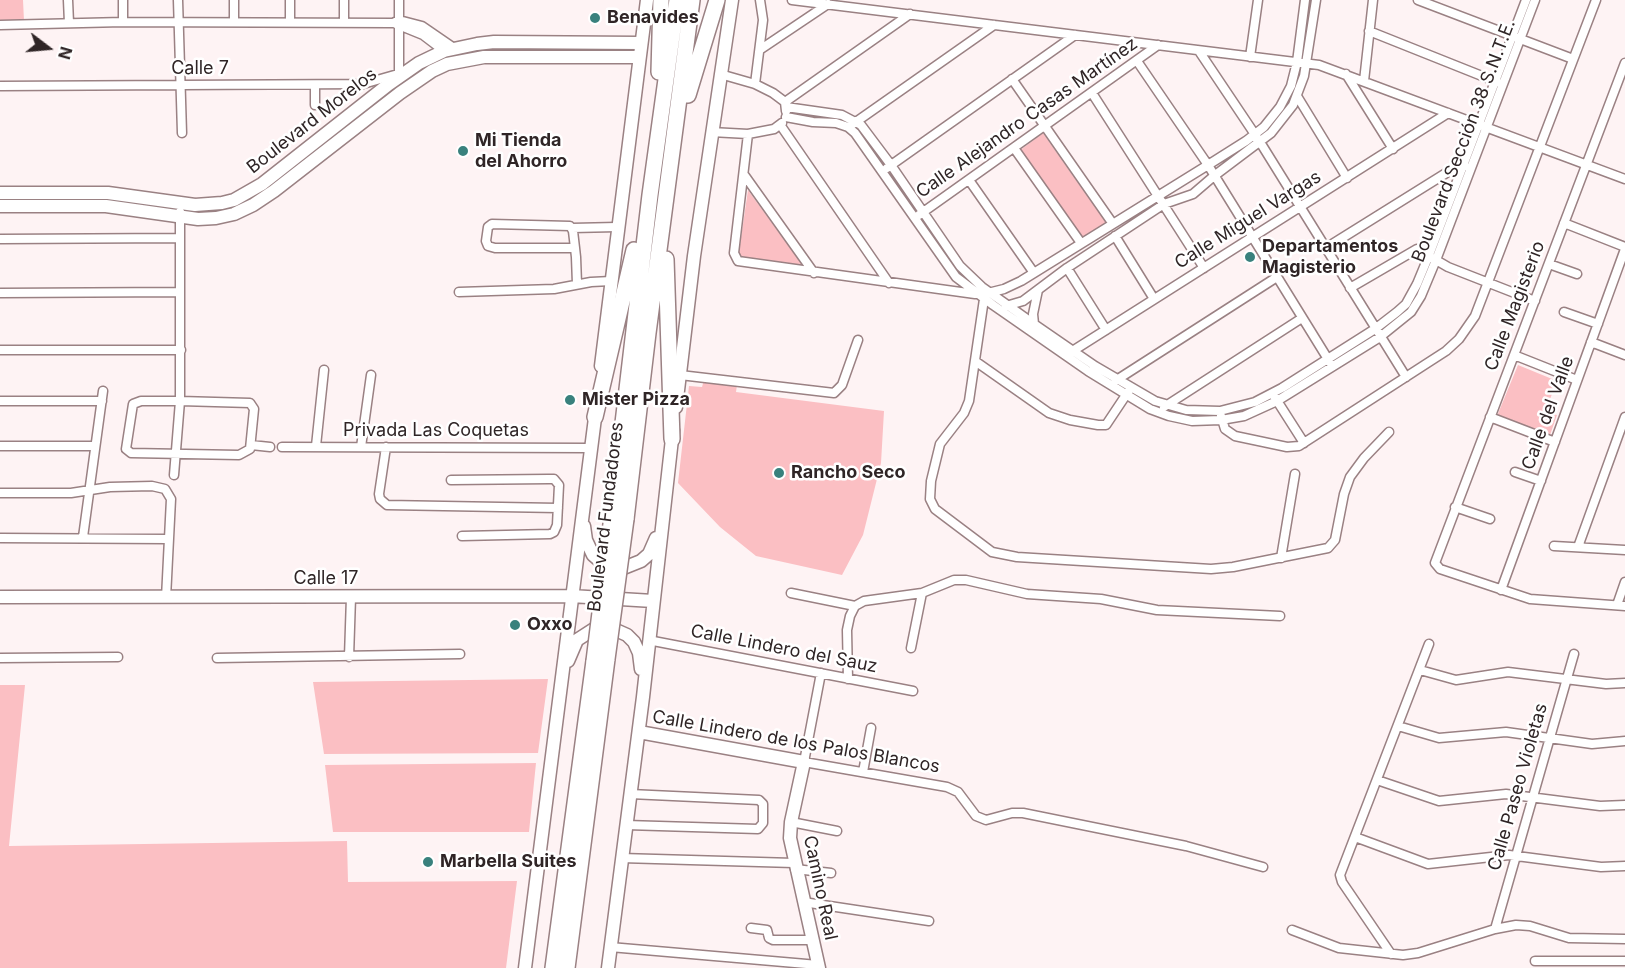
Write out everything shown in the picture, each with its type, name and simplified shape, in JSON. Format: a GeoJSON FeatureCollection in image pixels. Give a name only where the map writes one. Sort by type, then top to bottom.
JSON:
{"type":"FeatureCollection","features":[{"type":"Feature","properties":{"kind":"highway"},"geometry":{"type":"LineString","coordinates":[[661,0],[659,61],[661,114]]}},
{"type":"Feature","properties":{"kind":"highway","name":"Boulevard Fundadores"},"geometry":{"type":"LineString","coordinates":[[567,968],[601,660],[620,430],[677,0]]}},
{"type":"Feature","properties":{"kind":"highway","name":"Boulevard Fundadores"},"geometry":{"type":"LineString","coordinates":[[553,968],[635,441],[692,0]]}},
{"type":"Feature","properties":{"kind":"highway"},"geometry":{"type":"LineString","coordinates":[[675,138],[717,0]]}},
{"type":"Feature","properties":{"kind":"highway"},"geometry":{"type":"LineString","coordinates":[[594,420],[650,195]]}},
{"type":"Feature","properties":{"kind":"highway"},"geometry":{"type":"LineString","coordinates":[[664,215],[672,439]]}},
{"type":"Feature","properties":{"kind":"street"},"geometry":{"type":"LineString","coordinates":[[68,0],[69,23]]}},
{"type":"Feature","properties":{"kind":"street"},"geometry":{"type":"LineString","coordinates":[[123,0],[123,22]]}},
{"type":"Feature","properties":{"kind":"street"},"geometry":{"type":"LineString","coordinates":[[178,0],[182,133]]}},
{"type":"Feature","properties":{"kind":"street"},"geometry":{"type":"LineString","coordinates":[[234,0],[234,22]]}},
{"type":"Feature","properties":{"kind":"street"},"geometry":{"type":"LineString","coordinates":[[290,0],[290,22]]}},
{"type":"Feature","properties":{"kind":"street"},"geometry":{"type":"LineString","coordinates":[[344,0],[345,22]]}},
{"type":"Feature","properties":{"kind":"street"},"geometry":{"type":"LineString","coordinates":[[399,0],[397,23],[400,93]]}},
{"type":"Feature","properties":{"kind":"street"},"geometry":{"type":"LineString","coordinates":[[525,968],[647,0]]}},
{"type":"Feature","properties":{"kind":"street"},"geometry":{"type":"LineString","coordinates":[[608,968],[639,732],[668,467],[711,132],[732,0]]}},
{"type":"Feature","properties":{"kind":"street"},"geometry":{"type":"LineString","coordinates":[[755,84],[763,20],[760,0]]}},
{"type":"Feature","properties":{"kind":"street"},"geometry":{"type":"LineString","coordinates":[[792,0],[1307,63],[1346,74],[1625,179]]}},
{"type":"Feature","properties":{"kind":"street"},"geometry":{"type":"LineString","coordinates":[[1250,57],[1258,0]]}},
{"type":"Feature","properties":{"kind":"street"},"geometry":{"type":"LineString","coordinates":[[748,134],[745,176],[734,253],[736,260],[814,273],[984,295],[1004,289],[1034,273],[1208,165],[1258,139],[1286,97],[1297,62],[1305,0]]}},
{"type":"Feature","properties":{"kind":"street"},"geometry":{"type":"LineString","coordinates":[[993,305],[1009,306],[1023,301],[1164,204],[1193,194],[1280,123],[1297,96],[1307,63],[1316,0]]}},
{"type":"Feature","properties":{"kind":"street"},"geometry":{"type":"LineString","coordinates":[[1364,81],[1373,0]]}},
{"type":"Feature","properties":{"kind":"street"},"geometry":{"type":"LineString","coordinates":[[1418,0],[1573,59]]}},
{"type":"Feature","properties":{"kind":"street","name":"Boulevard Sección 38 S.N.T.E."},"geometry":{"type":"LineString","coordinates":[[984,295],[993,305],[1117,380],[1128,392],[1156,412],[1192,421],[1221,420],[1250,414],[1411,312],[1420,296],[1461,167],[1482,126],[1516,37],[1526,0]]}},
{"type":"Feature","properties":{"kind":"street","name":"Boulevard Sección 38 S.N.T.E."},"geometry":{"type":"LineString","coordinates":[[1516,37],[1535,0]]}},
{"type":"Feature","properties":{"kind":"street"},"geometry":{"type":"LineString","coordinates":[[1220,411],[1221,420],[1226,429],[1235,436],[1291,447],[1304,443],[1446,351],[1460,339],[1475,316],[1596,0]]}},
{"type":"Feature","properties":{"kind":"street"},"geometry":{"type":"LineString","coordinates":[[760,49],[828,4]]}},
{"type":"Feature","properties":{"kind":"street"},"geometry":{"type":"LineString","coordinates":[[786,105],[910,14]]}},
{"type":"Feature","properties":{"kind":"street"},"geometry":{"type":"LineString","coordinates":[[0,25],[123,22],[397,23],[422,26],[449,49]]}},
{"type":"Feature","properties":{"kind":"street"},"geometry":{"type":"LineString","coordinates":[[786,117],[836,123],[848,127],[994,24]]}},
{"type":"Feature","properties":{"kind":"street"},"geometry":{"type":"LineString","coordinates":[[1370,31],[1499,83]]}},
{"type":"Feature","properties":{"kind":"street"},"geometry":{"type":"LineString","coordinates":[[882,171],[1075,35]]}},
{"type":"Feature","properties":{"kind":"street","name":"Boulevard Morelos"},"geometry":{"type":"LineString","coordinates":[[0,193],[108,193],[209,206],[228,202],[262,184],[399,76],[419,63],[449,49],[495,42],[640,43]]}},
{"type":"Feature","properties":{"kind":"street","name":"Calle Alejandro Casas Martínez"},"geometry":{"type":"LineString","coordinates":[[919,215],[1158,45]]}},
{"type":"Feature","properties":{"kind":"street"},"geometry":{"type":"LineString","coordinates":[[1199,51],[1258,139],[1406,377]]}},
{"type":"Feature","properties":{"kind":"street","name":"Boulevard Morelos"},"geometry":{"type":"LineString","coordinates":[[0,206],[106,206],[180,216],[216,218],[234,214],[253,205],[400,93],[432,71],[447,64],[484,57],[639,57]]}},
{"type":"Feature","properties":{"kind":"street"},"geometry":{"type":"LineString","coordinates":[[1137,61],[1208,165],[1330,363]]}},
{"type":"Feature","properties":{"kind":"street","name":"Calle Magisterio"},"geometry":{"type":"LineString","coordinates":[[1502,590],[1440,569],[1435,560],[1586,165],[1622,78],[1625,63]]}},
{"type":"Feature","properties":{"kind":"street"},"geometry":{"type":"LineString","coordinates":[[720,74],[755,84],[773,93],[786,105],[834,113],[856,121]]}},
{"type":"Feature","properties":{"kind":"street"},"geometry":{"type":"LineString","coordinates":[[1346,74],[1393,149]]}},
{"type":"Feature","properties":{"kind":"street","name":"Calle 7"},"geometry":{"type":"LineString","coordinates":[[0,86],[363,84],[399,76]]}},
{"type":"Feature","properties":{"kind":"street"},"geometry":{"type":"LineString","coordinates":[[1012,79],[1113,224]]}},
{"type":"Feature","properties":{"kind":"street"},"geometry":{"type":"LineString","coordinates":[[315,85],[315,105]]}},
{"type":"Feature","properties":{"kind":"street"},"geometry":{"type":"LineString","coordinates":[[1092,93],[1204,268]]}},
{"type":"Feature","properties":{"kind":"street"},"geometry":{"type":"LineString","coordinates":[[1297,96],[1347,178]]}},
{"type":"Feature","properties":{"kind":"street"},"geometry":{"type":"LineString","coordinates":[[711,132],[748,134],[774,129],[781,126],[786,117],[786,105]]}},
{"type":"Feature","properties":{"kind":"street","name":"Calle Miguel Vargas"},"geometry":{"type":"LineString","coordinates":[[1070,353],[1448,113]]}},
{"type":"Feature","properties":{"kind":"street","name":"Boulevard Sección 38 S.N.T.E."},"geometry":{"type":"LineString","coordinates":[[856,121],[891,165],[956,277],[984,295],[1009,306],[1035,324],[1109,385],[1166,405],[1197,411],[1220,411],[1275,397]]}},
{"type":"Feature","properties":{"kind":"street"},"geometry":{"type":"LineString","coordinates":[[781,126],[889,283]]}},
{"type":"Feature","properties":{"kind":"street","name":"Boulevard Sección 38 S.N.T.E."},"geometry":{"type":"LineString","coordinates":[[1432,257],[1471,166],[1482,126]]}},
{"type":"Feature","properties":{"kind":"street","name":"Boulevard Sección 38 S.N.T.E."},"geometry":{"type":"LineString","coordinates":[[848,127],[860,139],[882,171],[919,215]]}},
{"type":"Feature","properties":{"kind":"street"},"geometry":{"type":"LineString","coordinates":[[1014,148],[1081,243]]}},
{"type":"Feature","properties":{"kind":"street"},"geometry":{"type":"LineString","coordinates":[[1326,248],[1451,170],[1471,166]]}},
{"type":"Feature","properties":{"kind":"street"},"geometry":{"type":"LineString","coordinates":[[745,176],[814,273]]}},
{"type":"Feature","properties":{"kind":"street"},"geometry":{"type":"LineString","coordinates":[[969,180],[1034,273]]}},
{"type":"Feature","properties":{"kind":"street"},"geometry":{"type":"LineString","coordinates":[[174,475],[181,374],[181,203]]}},
{"type":"Feature","properties":{"kind":"street"},"geometry":{"type":"LineString","coordinates":[[1564,223],[1625,248]]}},
{"type":"Feature","properties":{"kind":"street"},"geometry":{"type":"LineString","coordinates":[[575,248],[495,248],[488,246],[486,241],[488,227],[492,224],[562,225],[572,228],[617,227]]}},
{"type":"Feature","properties":{"kind":"street"},"geometry":{"type":"LineString","coordinates":[[572,228],[577,284]]}},
{"type":"Feature","properties":{"kind":"street"},"geometry":{"type":"LineString","coordinates":[[1115,237],[1154,299]]}},
{"type":"Feature","properties":{"kind":"street"},"geometry":{"type":"LineString","coordinates":[[0,239],[180,238]]}},
{"type":"Feature","properties":{"kind":"street","name":"Calle del Valle"},"geometry":{"type":"LineString","coordinates":[[1502,590],[1625,248]]}},
{"type":"Feature","properties":{"kind":"street"},"geometry":{"type":"LineString","coordinates":[[1350,288],[1414,250],[1421,249],[1432,257],[1487,283],[1535,301]]}},
{"type":"Feature","properties":{"kind":"street"},"geometry":{"type":"LineString","coordinates":[[1549,264],[1577,274]]}},
{"type":"Feature","properties":{"kind":"street"},"geometry":{"type":"LineString","coordinates":[[1068,268],[1106,330]]}},
{"type":"Feature","properties":{"kind":"street"},"geometry":{"type":"LineString","coordinates":[[1109,385],[1277,278]]}},
{"type":"Feature","properties":{"kind":"street"},"geometry":{"type":"LineString","coordinates":[[459,292],[554,289],[611,281]]}},
{"type":"Feature","properties":{"kind":"street"},"geometry":{"type":"LineString","coordinates":[[1035,324],[1033,314],[1038,290]]}},
{"type":"Feature","properties":{"kind":"street"},"geometry":{"type":"LineString","coordinates":[[0,293],[180,292]]}},
{"type":"Feature","properties":{"kind":"street"},"geometry":{"type":"LineString","coordinates":[[984,295],[970,395],[964,413],[940,444],[931,481],[930,499],[935,509],[992,552],[1017,558],[1211,568],[1233,567],[1328,548],[1334,543],[1344,494],[1350,477],[1389,432]]}},
{"type":"Feature","properties":{"kind":"street"},"geometry":{"type":"LineString","coordinates":[[1564,312],[1598,324]]}},
{"type":"Feature","properties":{"kind":"street"},"geometry":{"type":"LineString","coordinates":[[1156,412],[1302,318]]}},
{"type":"Feature","properties":{"kind":"street"},"geometry":{"type":"LineString","coordinates":[[680,375],[834,393],[842,385],[858,340]]}},
{"type":"Feature","properties":{"kind":"street"},"geometry":{"type":"LineString","coordinates":[[1591,342],[1625,355]]}},
{"type":"Feature","properties":{"kind":"street"},"geometry":{"type":"LineString","coordinates":[[0,350],[181,350]]}},
{"type":"Feature","properties":{"kind":"street"},"geometry":{"type":"LineString","coordinates":[[1514,355],[1577,380]]}},
{"type":"Feature","properties":{"kind":"street"},"geometry":{"type":"LineString","coordinates":[[975,361],[1049,413],[1070,420],[1098,425],[1106,424],[1128,392]]}},
{"type":"Feature","properties":{"kind":"street"},"geometry":{"type":"LineString","coordinates":[[316,446],[324,370]]}},
{"type":"Feature","properties":{"kind":"street"},"geometry":{"type":"LineString","coordinates":[[362,447],[371,375]]}},
{"type":"Feature","properties":{"kind":"street"},"geometry":{"type":"LineString","coordinates":[[83,537],[103,391]]}},
{"type":"Feature","properties":{"kind":"street"},"geometry":{"type":"LineString","coordinates":[[1275,397],[1304,443]]}},
{"type":"Feature","properties":{"kind":"street"},"geometry":{"type":"LineString","coordinates":[[0,401],[102,401]]}},
{"type":"Feature","properties":{"kind":"street"},"geometry":{"type":"LineString","coordinates":[[141,401],[180,401],[250,403],[255,409],[251,445],[247,451],[239,455],[175,454],[131,453],[126,449],[133,404],[141,401]]}},
{"type":"Feature","properties":{"kind":"street"},"geometry":{"type":"LineString","coordinates":[[1490,417],[1555,442]]}},
{"type":"Feature","properties":{"kind":"street"},"geometry":{"type":"LineString","coordinates":[[1578,548],[1625,417]]}},
{"type":"Feature","properties":{"kind":"street","name":"Privada Las Coquetas"},"geometry":{"type":"LineString","coordinates":[[282,447],[591,443]]}},
{"type":"Feature","properties":{"kind":"street"},"geometry":{"type":"LineString","coordinates":[[251,445],[270,447]]}},
{"type":"Feature","properties":{"kind":"street"},"geometry":{"type":"LineString","coordinates":[[0,446],[95,446]]}},
{"type":"Feature","properties":{"kind":"street"},"geometry":{"type":"LineString","coordinates":[[386,447],[379,494],[380,499],[387,505],[558,508]]}},
{"type":"Feature","properties":{"kind":"street"},"geometry":{"type":"LineString","coordinates":[[1515,472],[1541,481]]}},
{"type":"Feature","properties":{"kind":"street"},"geometry":{"type":"LineString","coordinates":[[1281,558],[1294,474]]}},
{"type":"Feature","properties":{"kind":"street"},"geometry":{"type":"LineString","coordinates":[[451,480],[554,479],[559,485],[556,530],[550,534],[462,536]]}},
{"type":"Feature","properties":{"kind":"street"},"geometry":{"type":"LineString","coordinates":[[0,493],[71,493],[110,487],[165,489],[171,499],[166,598]]}},
{"type":"Feature","properties":{"kind":"street"},"geometry":{"type":"LineString","coordinates":[[584,501],[586,540],[589,549],[600,561],[611,565],[626,567],[635,565],[644,559],[649,554],[662,518]]}},
{"type":"Feature","properties":{"kind":"street"},"geometry":{"type":"LineString","coordinates":[[1455,507],[1490,519]]}},
{"type":"Feature","properties":{"kind":"street"},"geometry":{"type":"LineString","coordinates":[[0,538],[168,539]]}},
{"type":"Feature","properties":{"kind":"street"},"geometry":{"type":"LineString","coordinates":[[1554,546],[1625,550]]}},
{"type":"Feature","properties":{"kind":"street"},"geometry":{"type":"LineString","coordinates":[[848,679],[847,630],[855,606],[864,601],[922,593],[947,582],[961,580],[1028,594],[1101,599],[1157,610],[1280,616]]}},
{"type":"Feature","properties":{"kind":"street"},"geometry":{"type":"LineString","coordinates":[[1502,590],[1530,599],[1621,606],[1625,582]]}},
{"type":"Feature","properties":{"kind":"street"},"geometry":{"type":"LineString","coordinates":[[791,593],[855,606]]}},
{"type":"Feature","properties":{"kind":"street"},"geometry":{"type":"LineString","coordinates":[[911,648],[922,593]]}},
{"type":"Feature","properties":{"kind":"street","name":"Calle 17"},"geometry":{"type":"LineString","coordinates":[[0,597],[571,596],[653,601]]}},
{"type":"Feature","properties":{"kind":"street"},"geometry":{"type":"LineString","coordinates":[[349,657],[351,597]]}},
{"type":"Feature","properties":{"kind":"street"},"geometry":{"type":"LineString","coordinates":[[559,697],[577,640],[594,630],[607,629],[627,635],[634,642],[639,653],[643,697]]}},
{"type":"Feature","properties":{"kind":"street","name":"Calle Lindero del Sauz"},"geometry":{"type":"LineString","coordinates":[[648,640],[913,691]]}},
{"type":"Feature","properties":{"kind":"street"},"geometry":{"type":"LineString","coordinates":[[1391,954],[1341,879],[1341,871],[1429,644]]}},
{"type":"Feature","properties":{"kind":"street"},"geometry":{"type":"LineString","coordinates":[[218,658],[460,654]]}},
{"type":"Feature","properties":{"kind":"street","name":"Calle Paseo Violetas"},"geometry":{"type":"LineString","coordinates":[[1495,929],[1574,654]]}},
{"type":"Feature","properties":{"kind":"street"},"geometry":{"type":"LineString","coordinates":[[0,658],[118,657]]}},
{"type":"Feature","properties":{"kind":"street"},"geometry":{"type":"LineString","coordinates":[[1420,670],[1456,680],[1501,672],[1606,684],[1625,683]]}},
{"type":"Feature","properties":{"kind":"street","name":"Camino Real"},"geometry":{"type":"LineString","coordinates":[[818,966],[795,866],[790,838],[790,822],[821,673]]}},
{"type":"Feature","properties":{"kind":"street"},"geometry":{"type":"LineString","coordinates":[[1398,726],[1439,738],[1506,732],[1592,744],[1625,741]]}},
{"type":"Feature","properties":{"kind":"street"},"geometry":{"type":"LineString","coordinates":[[863,772],[871,728]]}},
{"type":"Feature","properties":{"kind":"street","name":"Calle Lindero de los Palos Blancos"},"geometry":{"type":"LineString","coordinates":[[639,732],[947,787],[958,792],[971,812],[981,819],[992,820],[1017,813],[1033,815],[1167,842],[1263,867]]}},
{"type":"Feature","properties":{"kind":"street"},"geometry":{"type":"LineString","coordinates":[[1377,780],[1440,801],[1498,795],[1600,806],[1625,805]]}},
{"type":"Feature","properties":{"kind":"street"},"geometry":{"type":"LineString","coordinates":[[626,825],[758,829],[763,823],[763,804],[759,800],[630,794]]}},
{"type":"Feature","properties":{"kind":"street"},"geometry":{"type":"LineString","coordinates":[[790,822],[837,831]]}},
{"type":"Feature","properties":{"kind":"street"},"geometry":{"type":"LineString","coordinates":[[1355,837],[1428,864],[1500,855],[1601,867],[1625,866]]}},
{"type":"Feature","properties":{"kind":"street"},"geometry":{"type":"LineString","coordinates":[[621,858],[795,866],[831,873]]}},
{"type":"Feature","properties":{"kind":"street"},"geometry":{"type":"LineString","coordinates":[[803,902],[929,921]]}},
{"type":"Feature","properties":{"kind":"street"},"geometry":{"type":"LineString","coordinates":[[1292,930],[1333,946],[1391,954],[1418,953],[1495,929],[1523,925],[1569,938],[1625,939]]}},
{"type":"Feature","properties":{"kind":"street"},"geometry":{"type":"LineString","coordinates":[[751,928],[767,930],[773,940],[812,940]]}},
{"type":"Feature","properties":{"kind":"street"},"geometry":{"type":"LineString","coordinates":[[610,947],[818,966]]}},
{"type":"Feature","properties":{"kind":"street"},"geometry":{"type":"LineString","coordinates":[[1535,961],[1625,961]]}},
{"type":"Feature","properties":{"kind":"shaded area"},"geometry":{"type":"Polygon","coordinates":[[[0,0],[23,0],[24,21],[0,22],[0,0]]]}},
{"type":"Feature","properties":{"kind":"shaded area"},"geometry":{"type":"Polygon","coordinates":[[[1043,133],[1106,223],[1081,238],[1019,151],[1043,133]]]}},
{"type":"Feature","properties":{"kind":"shaded area"},"geometry":{"type":"Polygon","coordinates":[[[748,190],[803,266],[738,258],[748,190]]]}},
{"type":"Feature","properties":{"kind":"shaded area"},"geometry":{"type":"Polygon","coordinates":[[[1518,365],[1557,381],[1545,412],[1557,415],[1550,435],[1497,416],[1518,365]]]}},
{"type":"Feature","properties":{"kind":"shaded area","name":"Rancho Seco"},"geometry":{"type":"Polygon","coordinates":[[[704,380],[737,385],[736,392],[884,411],[881,463],[863,535],[842,575],[756,556],[720,527],[678,483],[689,386],[702,387],[704,380]]]}},
{"type":"Feature","properties":{"kind":"shaded area"},"geometry":{"type":"Polygon","coordinates":[[[548,679],[538,753],[324,754],[313,682],[548,679]]]}},
{"type":"Feature","properties":{"kind":"shaded area"},"geometry":{"type":"Polygon","coordinates":[[[0,685],[25,685],[9,846],[347,841],[348,882],[517,881],[506,968],[0,968],[0,685]]]}},
{"type":"Feature","properties":{"kind":"shaded area"},"geometry":{"type":"Polygon","coordinates":[[[536,763],[529,832],[333,832],[325,765],[536,763]]]}},
{"type":"Feature","properties":{"kind":"place","name":"Benavides"},"geometry":{"type":"Point","coordinates":[595,18]}},
{"type":"Feature","properties":{"kind":"place","name":"Mi Tienda del Ahorro"},"geometry":{"type":"Point","coordinates":[463,151]}},
{"type":"Feature","properties":{"kind":"place","name":"Departamentos Magisterio"},"geometry":{"type":"Point","coordinates":[1250,257]}},
{"type":"Feature","properties":{"kind":"place","name":"Mister Pizza"},"geometry":{"type":"Point","coordinates":[570,400]}},
{"type":"Feature","properties":{"kind":"place","name":"Rancho Seco"},"geometry":{"type":"Point","coordinates":[779,473]}},
{"type":"Feature","properties":{"kind":"place","name":"Oxxo"},"geometry":{"type":"Point","coordinates":[515,625]}},
{"type":"Feature","properties":{"kind":"place","name":"Marbella Suites"},"geometry":{"type":"Point","coordinates":[428,862]}}]}
